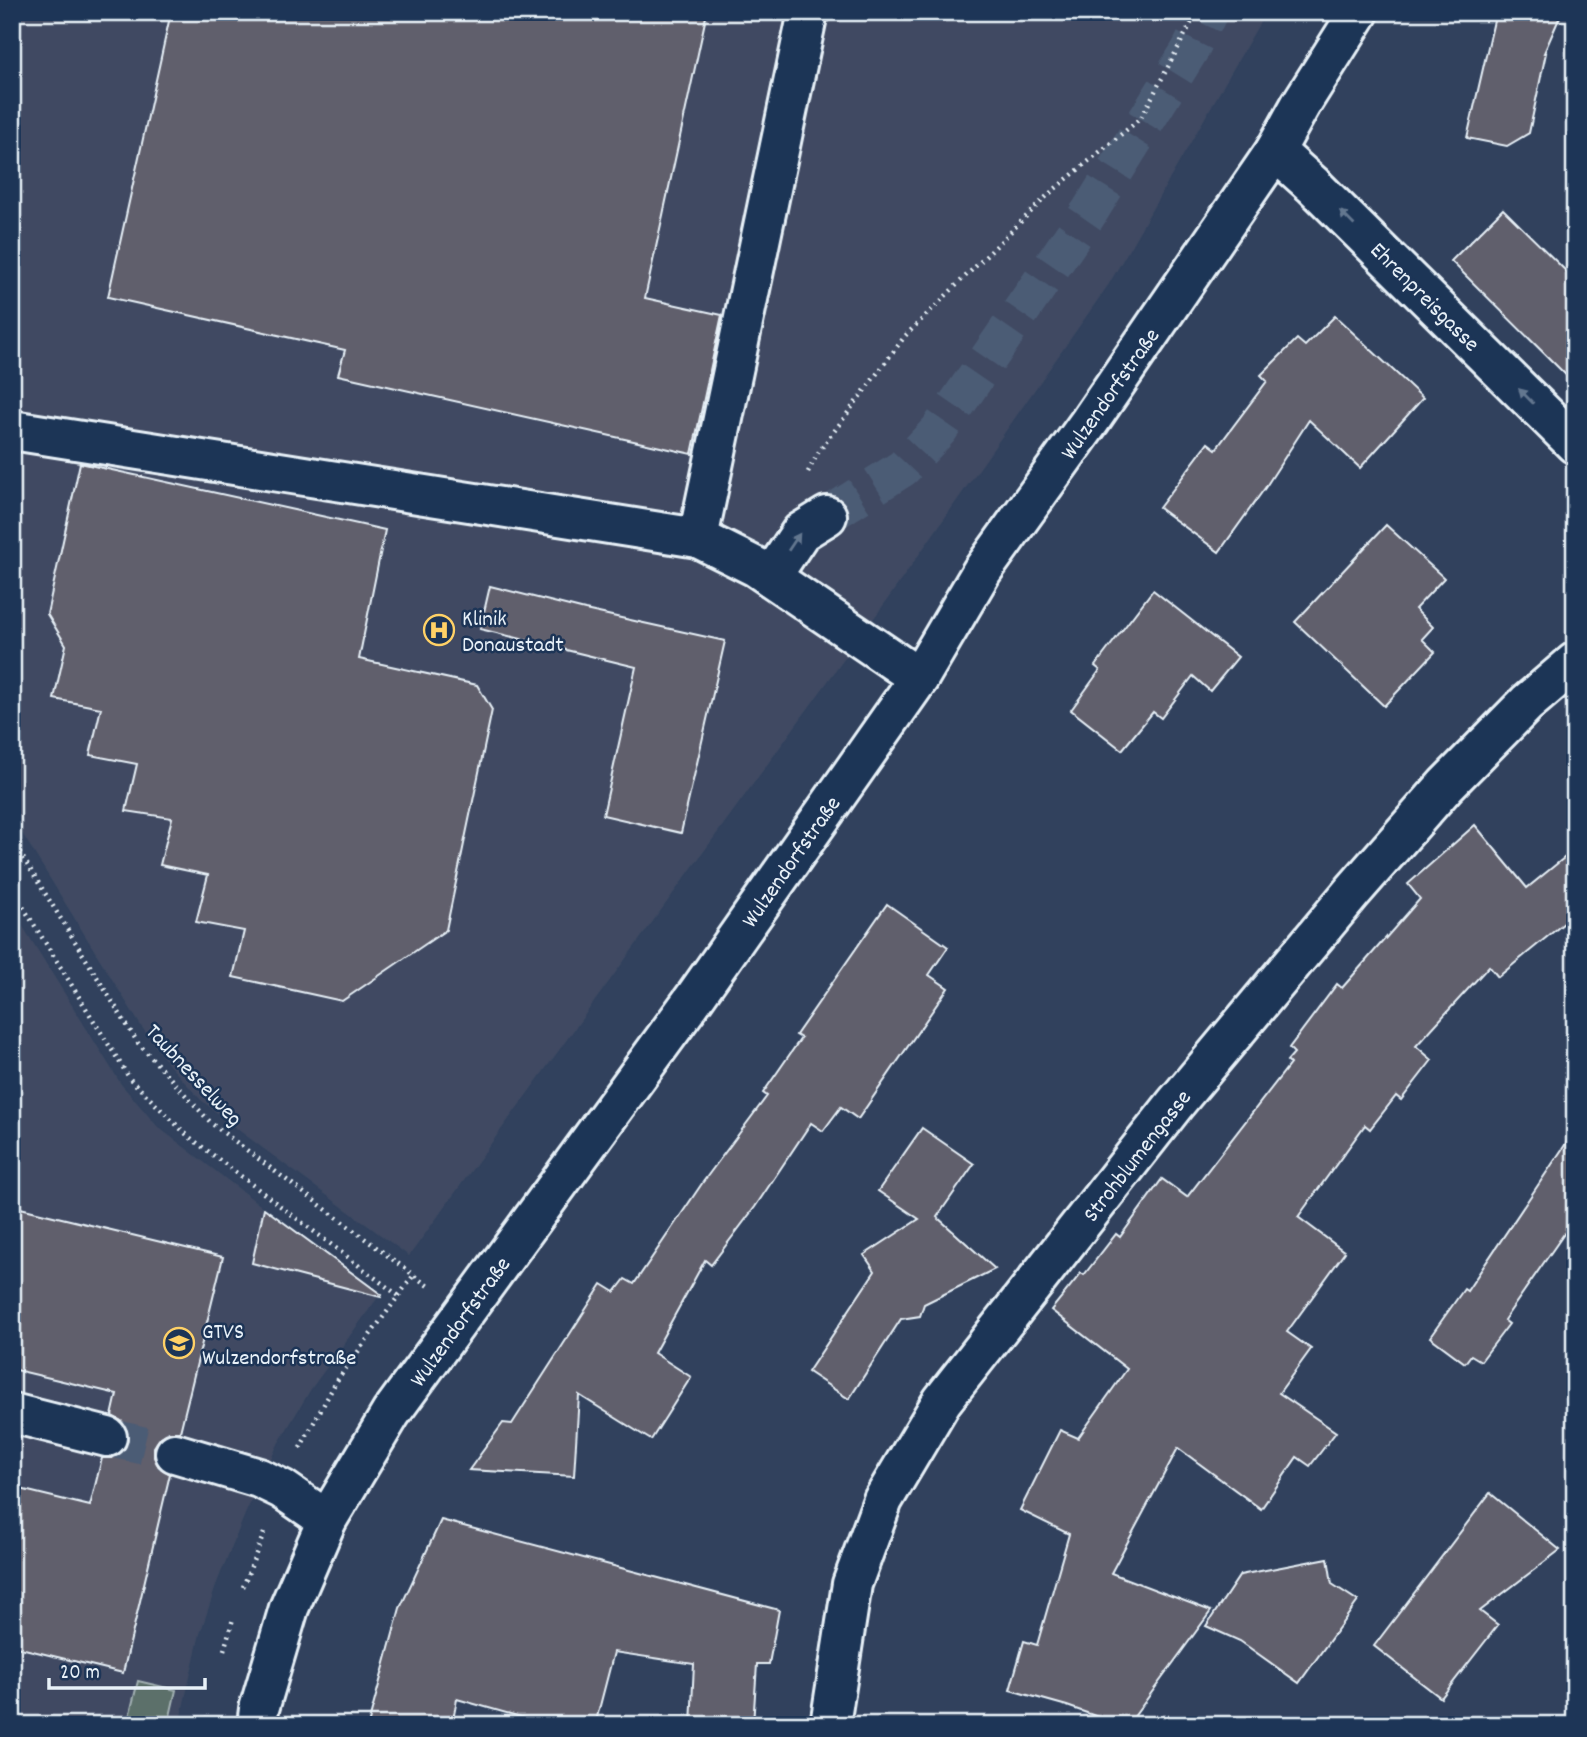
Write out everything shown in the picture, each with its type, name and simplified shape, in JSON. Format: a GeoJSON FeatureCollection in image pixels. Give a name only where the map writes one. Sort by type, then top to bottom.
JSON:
{"type":"FeatureCollection","features":[{"type":"Feature","properties":{"kind":"street"},"geometry":{"type":"LineString","coordinates":[[698,538],[808,12]]}},
{"type":"Feature","properties":{"kind":"street","name":"Wulzendorfstraße"},"geometry":{"type":"LineString","coordinates":[[257,1725],[259,1709],[289,1608],[327,1520],[391,1413],[695,997],[919,678],[982,571],[1090,421],[1275,151],[1359,12]]}},
{"type":"Feature","properties":{"kind":"street","name":"Ehrenpreisgasse"},"geometry":{"type":"LineString","coordinates":[[1275,151],[1314,184],[1575,444]]}},
{"type":"Feature","properties":{"kind":"street"},"geometry":{"type":"LineString","coordinates":[[12,430],[698,538],[756,567],[919,678]]}},
{"type":"Feature","properties":{"kind":"street"},"geometry":{"type":"LineString","coordinates":[[771,577],[801,532],[827,516]]}},
{"type":"Feature","properties":{"kind":"street","name":"Strohblumengasse"},"geometry":{"type":"LineString","coordinates":[[830,1725],[852,1584],[883,1500],[942,1401],[1175,1104],[1353,891],[1446,785],[1527,703],[1575,662]]}},
{"type":"Feature","properties":{"kind":"street"},"geometry":{"type":"LineString","coordinates":[[12,1413],[107,1437]]}},
{"type":"Feature","properties":{"kind":"street"},"geometry":{"type":"LineString","coordinates":[[176,1453],[259,1478],[282,1489],[327,1520]]}},
{"type":"Feature","properties":{"kind":"path"},"geometry":{"type":"LineString","coordinates":[[806,476],[818,453],[905,336],[1050,193],[1141,118],[1197,12]]}},
{"type":"Feature","properties":{"kind":"path","name":"Taubnesselweg"},"geometry":{"type":"LineString","coordinates":[[12,840],[138,1043],[212,1124],[413,1276]]}},
{"type":"Feature","properties":{"kind":"path","name":"Taubnesselweg"},"geometry":{"type":"LineString","coordinates":[[12,889],[130,1079],[188,1136],[399,1296]]}},
{"type":"Feature","properties":{"kind":"shaded area","name":"Klinik Donaustadt"},"geometry":{"type":"Polygon","coordinates":[[[12,12],[1266,12],[1109,284],[885,603],[409,1256],[237,1129],[201,1100],[169,1065],[141,1026],[12,817],[12,12]]]}},
{"type":"Feature","properties":{"kind":"shaded area","name":"GTVS Wulzendorfstraße"},"geometry":{"type":"Polygon","coordinates":[[[12,909],[121,1084],[158,1127],[379,1296],[311,1389],[278,1444],[246,1512],[218,1580],[200,1634],[179,1725],[12,1725],[12,909]]]}},
{"type":"Feature","properties":{"kind":"shaded area"},"geometry":{"type":"Polygon","coordinates":[[[138,1681],[176,1690],[168,1725],[127,1725],[138,1681]]]}},
{"type":"Feature","properties":{"kind":"building"},"geometry":{"type":"Polygon","coordinates":[[[171,12],[707,12],[645,298],[722,315],[692,454],[338,375],[345,350],[108,297],[171,12]]]}},
{"type":"Feature","properties":{"kind":"building"},"geometry":{"type":"Polygon","coordinates":[[[1496,12],[1562,12],[1544,53],[1529,133],[1507,146],[1467,138],[1496,12]]]}},
{"type":"Feature","properties":{"kind":"building"},"geometry":{"type":"Polygon","coordinates":[[[1503,209],[1575,280],[1575,384],[1451,261],[1503,209]]]}},
{"type":"Feature","properties":{"kind":"building"},"geometry":{"type":"Polygon","coordinates":[[[1335,316],[1423,398],[1360,468],[1309,420],[1219,552],[1159,508],[1208,443],[1216,449],[1267,381],[1261,375],[1297,339],[1305,346],[1335,316]]]}},
{"type":"Feature","properties":{"kind":"building"},"geometry":{"type":"Polygon","coordinates":[[[80,463],[385,530],[359,659],[477,685],[492,710],[446,930],[342,1001],[233,977],[244,931],[196,922],[208,875],[160,865],[172,818],[126,811],[137,764],[90,755],[101,708],[54,699],[66,645],[47,614],[80,463]]]}},
{"type":"Feature","properties":{"kind":"building"},"geometry":{"type":"Polygon","coordinates":[[[1386,525],[1444,578],[1415,609],[1433,627],[1422,639],[1435,652],[1384,706],[1295,622],[1386,525]]]}},
{"type":"Feature","properties":{"kind":"building"},"geometry":{"type":"Polygon","coordinates":[[[490,586],[725,641],[681,833],[603,815],[636,667],[480,629],[490,586]]]}},
{"type":"Feature","properties":{"kind":"building"},"geometry":{"type":"Polygon","coordinates":[[[1153,590],[1238,657],[1210,691],[1193,676],[1161,718],[1153,712],[1122,750],[1071,710],[1100,670],[1095,666],[1153,590]]]}},
{"type":"Feature","properties":{"kind":"building"},"geometry":{"type":"Polygon","coordinates":[[[1475,825],[1527,888],[1575,849],[1575,914],[1498,977],[1489,966],[1416,1046],[1432,1060],[1401,1100],[1396,1096],[1370,1129],[1365,1125],[1298,1217],[1345,1252],[1287,1332],[1311,1349],[1279,1393],[1336,1432],[1310,1466],[1297,1457],[1261,1509],[1178,1448],[1111,1573],[1211,1611],[1128,1725],[1010,1690],[1024,1641],[1037,1645],[1069,1534],[1020,1510],[1060,1430],[1078,1438],[1127,1369],[1051,1310],[1081,1273],[1084,1275],[1116,1234],[1120,1237],[1162,1179],[1187,1197],[1290,1064],[1287,1061],[1294,1053],[1289,1048],[1337,984],[1342,988],[1420,899],[1408,884],[1475,825]]]}},
{"type":"Feature","properties":{"kind":"building"},"geometry":{"type":"Polygon","coordinates":[[[887,904],[948,947],[929,975],[948,988],[858,1119],[841,1107],[823,1131],[811,1123],[755,1207],[711,1265],[705,1260],[654,1353],[691,1377],[651,1440],[579,1395],[574,1476],[469,1470],[503,1423],[512,1424],[602,1284],[615,1292],[625,1279],[634,1284],[703,1182],[767,1096],[763,1093],[801,1038],[796,1035],[887,904]]]}},
{"type":"Feature","properties":{"kind":"building"},"geometry":{"type":"Polygon","coordinates":[[[922,1128],[974,1164],[937,1217],[995,1269],[924,1304],[920,1316],[901,1319],[849,1399],[808,1372],[875,1271],[864,1255],[919,1219],[878,1191],[922,1128]]]}},
{"type":"Feature","properties":{"kind":"building"},"geometry":{"type":"Polygon","coordinates":[[[1575,1130],[1575,1218],[1504,1320],[1509,1324],[1481,1361],[1471,1355],[1465,1363],[1430,1337],[1464,1289],[1467,1291],[1575,1130]]]}},
{"type":"Feature","properties":{"kind":"building"},"geometry":{"type":"Polygon","coordinates":[[[12,1206],[223,1257],[180,1432],[169,1432],[161,1437],[154,1447],[154,1457],[159,1467],[170,1474],[123,1673],[12,1646],[12,1487],[90,1506],[102,1458],[112,1458],[122,1453],[128,1442],[128,1432],[123,1422],[112,1416],[117,1394],[12,1369],[12,1206]]]}},
{"type":"Feature","properties":{"kind":"building"},"geometry":{"type":"Polygon","coordinates":[[[264,1208],[382,1295],[381,1297],[252,1263],[264,1208]]]}},
{"type":"Feature","properties":{"kind":"building"},"geometry":{"type":"Polygon","coordinates":[[[1490,1493],[1560,1550],[1480,1611],[1498,1625],[1441,1698],[1374,1646],[1490,1493]]]}},
{"type":"Feature","properties":{"kind":"building"},"geometry":{"type":"Polygon","coordinates":[[[441,1520],[779,1610],[769,1664],[757,1664],[753,1725],[691,1725],[694,1664],[614,1652],[595,1725],[549,1725],[457,1699],[452,1725],[368,1725],[400,1608],[441,1520]]]}},
{"type":"Feature","properties":{"kind":"building"},"geometry":{"type":"Polygon","coordinates":[[[1328,1558],[1332,1584],[1358,1601],[1299,1683],[1240,1641],[1206,1626],[1240,1575],[1328,1558]]]}},
{"type":"Feature","properties":{"kind":"tunnel"},"geometry":{"type":"LineString","coordinates":[[827,516],[903,468],[939,430],[1090,211],[1190,50],[1209,12]]}},
{"type":"Feature","properties":{"kind":"tunnel"},"geometry":{"type":"LineString","coordinates":[[107,1437],[175,1453]]}},
{"type":"Feature","properties":{"kind":"place","name":"Klinik Donaustadt"},"geometry":{"type":"Point","coordinates":[439,630]}},
{"type":"Feature","properties":{"kind":"place","name":"GTVS Wulzendorfstraße"},"geometry":{"type":"Point","coordinates":[179,1343]}}]}
